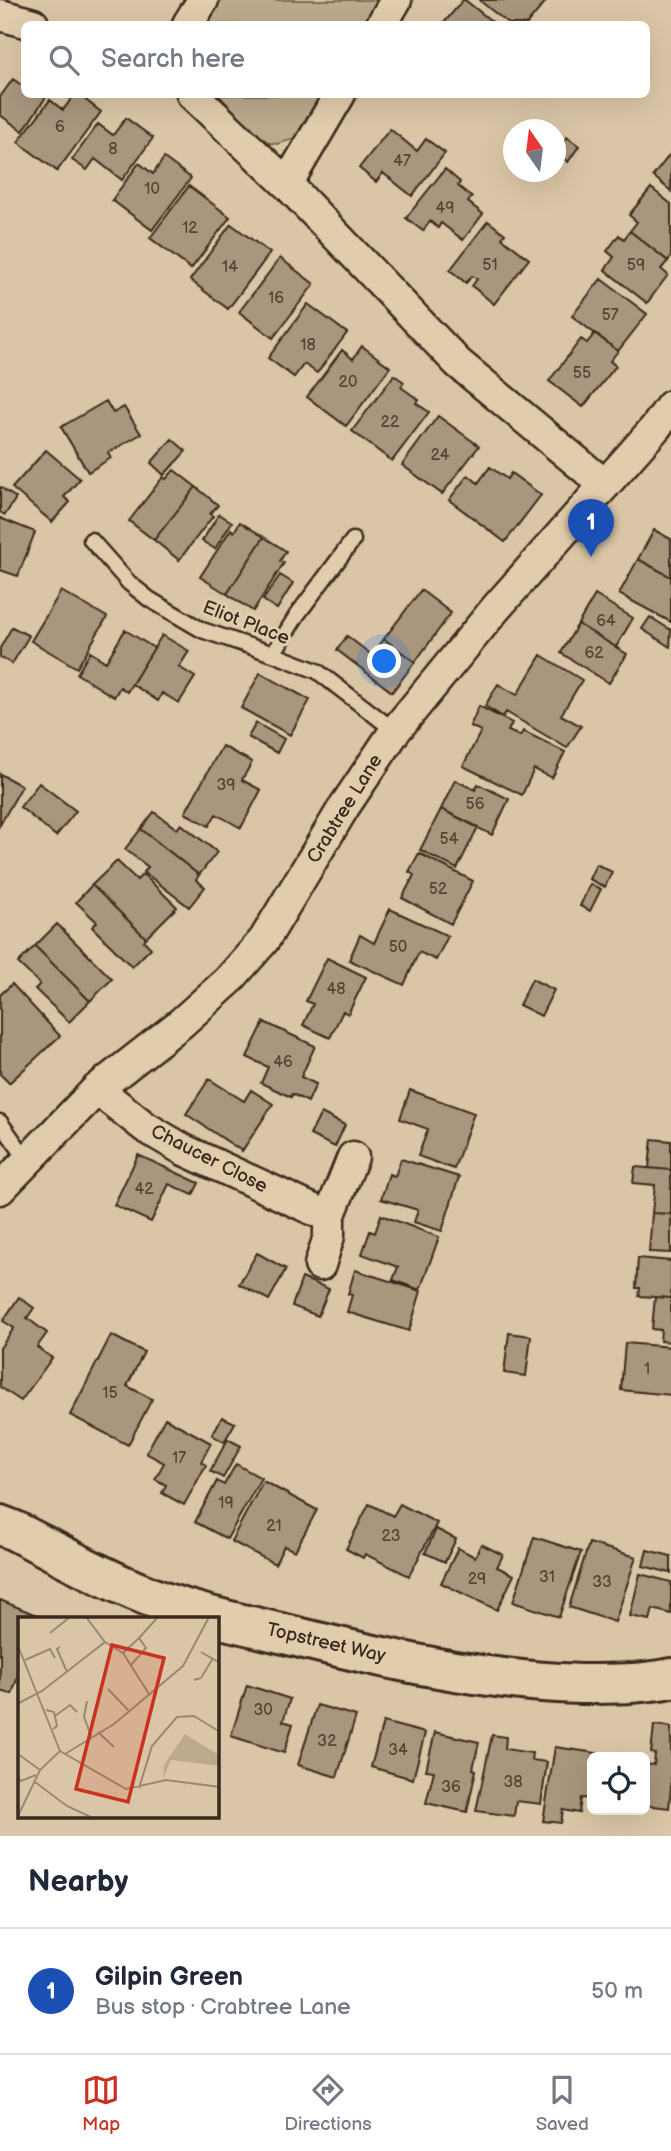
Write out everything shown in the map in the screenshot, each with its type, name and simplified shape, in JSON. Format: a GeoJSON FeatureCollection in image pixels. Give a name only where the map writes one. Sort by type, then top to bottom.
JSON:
{"type":"FeatureCollection","features":[{"type":"Feature","properties":{"kind":"street"},"geometry":{"type":"LineString","coordinates":[[190,21],[203,0]]}},
{"type":"Feature","properties":{"kind":"street"},"geometry":{"type":"LineString","coordinates":[[384,21],[396,0]]}},
{"type":"Feature","properties":{"kind":"street"},"geometry":{"type":"LineString","coordinates":[[0,15],[22,21]]}},
{"type":"Feature","properties":{"kind":"street"},"geometry":{"type":"LineString","coordinates":[[196,98],[287,184],[458,363],[605,485]]}},
{"type":"Feature","properties":{"kind":"street"},"geometry":{"type":"LineString","coordinates":[[287,184],[338,98]]}},
{"type":"Feature","properties":{"kind":"street","name":"Crabtree Lane"},"geometry":{"type":"LineString","coordinates":[[0,1189],[97,1089],[228,981],[264,940],[344,807],[395,732],[496,608],[656,427],[671,406]]}},
{"type":"Feature","properties":{"kind":"street","name":"Chaucer Close"},"geometry":{"type":"LineString","coordinates":[[97,1089],[145,1127],[184,1150],[329,1217]]}},
{"type":"Feature","properties":{"kind":"street"},"geometry":{"type":"LineString","coordinates":[[320,1265],[329,1236],[329,1217],[353,1157]]}},
{"type":"Feature","properties":{"kind":"street","name":"Topstreet Way"},"geometry":{"type":"LineString","coordinates":[[0,1525],[107,1579],[163,1602],[216,1617]]}},
{"type":"Feature","properties":{"kind":"street","name":"Topstreet Way"},"geometry":{"type":"LineString","coordinates":[[219,1618],[348,1650],[472,1674],[550,1683],[629,1683],[671,1678]]}},
{"type":"Feature","properties":{"kind":"lane","name":"Eliot Place"},"geometry":{"type":"LineString","coordinates":[[91,540],[129,583],[149,599],[202,630],[317,671],[395,732]]}},
{"type":"Feature","properties":{"kind":"lane"},"geometry":{"type":"LineString","coordinates":[[273,654],[297,615],[353,540]]}},
{"type":"Feature","properties":{"kind":"lane"},"geometry":{"type":"LineString","coordinates":[[0,1122],[28,1161]]}},
{"type":"Feature","properties":{"kind":"shaded area"},"geometry":{"type":"Polygon","coordinates":[[[220,0],[384,0],[372,21],[209,21],[220,0]]]}},
{"type":"Feature","properties":{"kind":"shaded area"},"geometry":{"type":"Polygon","coordinates":[[[221,98],[329,98],[301,137],[277,144],[263,142],[253,136],[221,98]]]}},
{"type":"Feature","properties":{"kind":"building"},"geometry":{"type":"Polygon","coordinates":[[[465,0],[491,21],[446,21],[465,0]]]}},
{"type":"Feature","properties":{"kind":"building"},"geometry":{"type":"Polygon","coordinates":[[[547,0],[530,21],[505,21],[480,1],[547,0]]]}},
{"type":"Feature","properties":{"kind":"building"},"geometry":{"type":"Polygon","coordinates":[[[13,79],[21,85],[21,98],[45,98],[23,131],[0,115],[0,97],[13,79]]]}},
{"type":"Feature","properties":{"kind":"building"},"geometry":{"type":"Polygon","coordinates":[[[72,98],[83,98],[101,112],[57,171],[18,142],[50,100],[63,110],[72,98]]]}},
{"type":"Feature","properties":{"kind":"building"},"geometry":{"type":"Polygon","coordinates":[[[126,118],[153,138],[122,180],[95,159],[87,170],[72,160],[98,124],[113,135],[126,118]]]}},
{"type":"Feature","properties":{"kind":"building"},"geometry":{"type":"Polygon","coordinates":[[[390,129],[417,151],[426,139],[445,153],[412,196],[383,173],[376,182],[359,168],[390,129]]]}},
{"type":"Feature","properties":{"kind":"building"},"geometry":{"type":"Polygon","coordinates":[[[566,138],[579,146],[568,162],[566,160],[566,138]]]}},
{"type":"Feature","properties":{"kind":"building"},"geometry":{"type":"Polygon","coordinates":[[[671,153],[671,191],[653,176],[671,153]]]}},
{"type":"Feature","properties":{"kind":"building"},"geometry":{"type":"Polygon","coordinates":[[[164,158],[191,178],[152,230],[112,200],[139,163],[153,174],[164,158]]]}},
{"type":"Feature","properties":{"kind":"building"},"geometry":{"type":"Polygon","coordinates":[[[445,169],[460,182],[458,186],[472,197],[468,202],[483,214],[463,240],[441,223],[438,228],[430,221],[423,231],[406,218],[445,169]]]}},
{"type":"Feature","properties":{"kind":"building"},"geometry":{"type":"Polygon","coordinates":[[[189,186],[230,217],[191,269],[150,238],[189,186]]]}},
{"type":"Feature","properties":{"kind":"building"},"geometry":{"type":"Polygon","coordinates":[[[651,188],[671,204],[671,257],[668,261],[630,231],[637,222],[629,215],[651,188]]]}},
{"type":"Feature","properties":{"kind":"building"},"geometry":{"type":"Polygon","coordinates":[[[488,221],[505,234],[502,238],[529,259],[494,304],[472,286],[477,279],[472,276],[466,283],[450,270],[488,221]]]}},
{"type":"Feature","properties":{"kind":"building"},"geometry":{"type":"Polygon","coordinates":[[[231,224],[270,253],[228,309],[190,280],[231,224]]]}},
{"type":"Feature","properties":{"kind":"building"},"geometry":{"type":"Polygon","coordinates":[[[630,231],[668,261],[661,269],[668,275],[647,303],[605,270],[614,257],[607,251],[619,235],[624,239],[630,231]]]}},
{"type":"Feature","properties":{"kind":"building"},"geometry":{"type":"Polygon","coordinates":[[[280,258],[314,284],[273,338],[239,312],[280,258]]]}},
{"type":"Feature","properties":{"kind":"building"},"geometry":{"type":"Polygon","coordinates":[[[601,279],[647,314],[618,351],[572,316],[601,279]]]}},
{"type":"Feature","properties":{"kind":"building"},"geometry":{"type":"Polygon","coordinates":[[[308,304],[347,333],[317,373],[304,364],[294,377],[268,358],[308,304]]]}},
{"type":"Feature","properties":{"kind":"building"},"geometry":{"type":"Polygon","coordinates":[[[595,333],[618,351],[610,361],[616,366],[583,407],[549,381],[581,339],[587,343],[595,333]]]}},
{"type":"Feature","properties":{"kind":"building"},"geometry":{"type":"Polygon","coordinates":[[[362,346],[390,367],[346,426],[307,397],[342,350],[353,359],[362,346]]]}},
{"type":"Feature","properties":{"kind":"building"},"geometry":{"type":"Polygon","coordinates":[[[394,375],[404,382],[401,387],[419,400],[416,403],[429,412],[392,461],[352,431],[394,375]]]}},
{"type":"Feature","properties":{"kind":"building"},"geometry":{"type":"Polygon","coordinates":[[[106,401],[113,413],[124,407],[141,434],[108,453],[111,458],[88,472],[61,427],[106,401]]]}},
{"type":"Feature","properties":{"kind":"building"},"geometry":{"type":"Polygon","coordinates":[[[438,416],[479,446],[442,494],[402,465],[438,416]]]}},
{"type":"Feature","properties":{"kind":"building"},"geometry":{"type":"Polygon","coordinates":[[[172,439],[186,451],[164,475],[151,463],[172,439]]]}},
{"type":"Feature","properties":{"kind":"building"},"geometry":{"type":"Polygon","coordinates":[[[46,450],[80,479],[64,497],[70,502],[52,522],[12,488],[46,450]]]}},
{"type":"Feature","properties":{"kind":"building"},"geometry":{"type":"Polygon","coordinates":[[[490,467],[507,479],[511,473],[541,495],[505,542],[449,500],[468,475],[478,483],[490,467]]]}},
{"type":"Feature","properties":{"kind":"building"},"geometry":{"type":"Polygon","coordinates":[[[174,470],[196,487],[154,540],[129,521],[163,477],[166,479],[174,470]]]}},
{"type":"Feature","properties":{"kind":"building"},"geometry":{"type":"Polygon","coordinates":[[[0,487],[16,498],[5,515],[0,512],[0,487]]]}},
{"type":"Feature","properties":{"kind":"building"},"geometry":{"type":"Polygon","coordinates":[[[196,487],[218,505],[210,514],[213,516],[179,560],[154,540],[196,487]]]}},
{"type":"Feature","properties":{"kind":"building"},"geometry":{"type":"Polygon","coordinates":[[[219,514],[232,522],[215,549],[202,541],[219,514]]]}},
{"type":"Feature","properties":{"kind":"building"},"geometry":{"type":"Polygon","coordinates":[[[0,518],[35,532],[18,576],[0,570],[0,518]]]}},
{"type":"Feature","properties":{"kind":"building"},"geometry":{"type":"Polygon","coordinates":[[[240,522],[264,537],[227,594],[200,577],[231,529],[234,532],[240,522]]]}},
{"type":"Feature","properties":{"kind":"building"},"geometry":{"type":"Polygon","coordinates":[[[654,530],[671,539],[671,577],[638,559],[654,530]]]}},
{"type":"Feature","properties":{"kind":"building"},"geometry":{"type":"Polygon","coordinates":[[[264,537],[286,551],[280,561],[284,563],[253,611],[227,594],[264,537]]]}},
{"type":"Feature","properties":{"kind":"building"},"geometry":{"type":"Polygon","coordinates":[[[638,559],[671,577],[671,622],[619,594],[638,559]]]}},
{"type":"Feature","properties":{"kind":"building"},"geometry":{"type":"Polygon","coordinates":[[[280,575],[293,583],[277,609],[263,600],[280,575]]]}},
{"type":"Feature","properties":{"kind":"building"},"geometry":{"type":"Polygon","coordinates":[[[421,590],[451,613],[415,662],[384,639],[421,590]]]}},
{"type":"Feature","properties":{"kind":"building"},"geometry":{"type":"Polygon","coordinates":[[[61,591],[107,617],[77,668],[31,641],[61,591]]]}},
{"type":"Feature","properties":{"kind":"building"},"geometry":{"type":"Polygon","coordinates":[[[595,595],[633,618],[616,647],[578,624],[595,595]]]}},
{"type":"Feature","properties":{"kind":"building"},"geometry":{"type":"Polygon","coordinates":[[[650,617],[671,630],[670,647],[642,629],[650,617]]]}},
{"type":"Feature","properties":{"kind":"building"},"geometry":{"type":"Polygon","coordinates":[[[578,624],[627,654],[609,683],[561,653],[578,624]]]}},
{"type":"Feature","properties":{"kind":"building"},"geometry":{"type":"Polygon","coordinates":[[[12,627],[29,636],[12,664],[0,657],[0,648],[12,627]]]}},
{"type":"Feature","properties":{"kind":"building"},"geometry":{"type":"Polygon","coordinates":[[[125,630],[154,648],[127,692],[120,687],[114,697],[77,674],[90,652],[106,662],[125,630]]]}},
{"type":"Feature","properties":{"kind":"building"},"geometry":{"type":"Polygon","coordinates":[[[162,635],[189,651],[179,667],[195,677],[179,703],[162,693],[158,701],[132,684],[162,635]]]}},
{"type":"Feature","properties":{"kind":"building"},"geometry":{"type":"Polygon","coordinates":[[[347,636],[372,655],[384,639],[415,662],[392,692],[337,650],[347,636]]]}},
{"type":"Feature","properties":{"kind":"building"},"geometry":{"type":"Polygon","coordinates":[[[541,655],[582,680],[561,715],[581,726],[567,748],[506,712],[503,717],[485,706],[498,684],[517,695],[541,655]]]}},
{"type":"Feature","properties":{"kind":"building"},"geometry":{"type":"Polygon","coordinates":[[[260,673],[310,700],[290,735],[241,708],[260,673]]]}},
{"type":"Feature","properties":{"kind":"building"},"geometry":{"type":"Polygon","coordinates":[[[479,706],[512,723],[508,731],[520,736],[523,731],[565,752],[552,778],[534,769],[522,795],[463,766],[481,731],[470,726],[479,706]]]}},
{"type":"Feature","properties":{"kind":"building"},"geometry":{"type":"Polygon","coordinates":[[[256,723],[284,739],[277,753],[248,737],[256,723]]]}},
{"type":"Feature","properties":{"kind":"building"},"geometry":{"type":"Polygon","coordinates":[[[222,746],[252,762],[242,780],[261,790],[241,828],[216,814],[209,826],[185,813],[222,746]]]}},
{"type":"Feature","properties":{"kind":"building"},"geometry":{"type":"Polygon","coordinates":[[[0,774],[22,786],[0,825],[0,774]]]}},
{"type":"Feature","properties":{"kind":"building"},"geometry":{"type":"Polygon","coordinates":[[[455,780],[475,790],[478,784],[509,799],[492,835],[441,809],[455,780]]]}},
{"type":"Feature","properties":{"kind":"building"},"geometry":{"type":"Polygon","coordinates":[[[39,783],[76,811],[56,836],[20,807],[39,783]]]}},
{"type":"Feature","properties":{"kind":"building"},"geometry":{"type":"Polygon","coordinates":[[[441,809],[478,827],[457,869],[420,850],[441,809]]]}},
{"type":"Feature","properties":{"kind":"building"},"geometry":{"type":"Polygon","coordinates":[[[154,812],[177,829],[181,824],[217,852],[199,875],[141,829],[154,812]]]}},
{"type":"Feature","properties":{"kind":"building"},"geometry":{"type":"Polygon","coordinates":[[[141,829],[199,875],[196,880],[205,887],[189,907],[144,872],[148,867],[125,849],[141,829]]]}},
{"type":"Feature","properties":{"kind":"building"},"geometry":{"type":"Polygon","coordinates":[[[419,853],[473,881],[451,924],[402,898],[414,875],[409,872],[419,853]]]}},
{"type":"Feature","properties":{"kind":"building"},"geometry":{"type":"Polygon","coordinates":[[[117,861],[137,880],[143,874],[177,907],[146,938],[92,885],[117,861]]]}},
{"type":"Feature","properties":{"kind":"building"},"geometry":{"type":"Polygon","coordinates":[[[596,864],[612,872],[605,887],[589,879],[596,864]]]}},
{"type":"Feature","properties":{"kind":"building"},"geometry":{"type":"Polygon","coordinates":[[[590,884],[601,889],[590,911],[580,906],[590,884]]]}},
{"type":"Feature","properties":{"kind":"building"},"geometry":{"type":"Polygon","coordinates":[[[92,885],[146,938],[144,941],[151,948],[132,967],[92,927],[97,922],[76,902],[92,885]]]}},
{"type":"Feature","properties":{"kind":"building"},"geometry":{"type":"Polygon","coordinates":[[[390,909],[448,936],[436,960],[419,952],[404,985],[349,960],[360,935],[374,943],[390,909]]]}},
{"type":"Feature","properties":{"kind":"building"},"geometry":{"type":"Polygon","coordinates":[[[57,924],[112,979],[90,1001],[35,946],[57,924]]]}},
{"type":"Feature","properties":{"kind":"building"},"geometry":{"type":"Polygon","coordinates":[[[35,946],[90,1001],[69,1022],[35,989],[40,984],[18,963],[35,946]]]}},
{"type":"Feature","properties":{"kind":"building"},"geometry":{"type":"Polygon","coordinates":[[[327,958],[366,977],[348,1014],[343,1011],[330,1038],[303,1025],[313,1004],[306,1001],[327,958]]]}},
{"type":"Feature","properties":{"kind":"building"},"geometry":{"type":"Polygon","coordinates":[[[532,979],[554,990],[541,1016],[519,1005],[532,979]]]}},
{"type":"Feature","properties":{"kind":"building"},"geometry":{"type":"Polygon","coordinates":[[[12,984],[60,1036],[9,1083],[0,1074],[0,995],[12,984]]]}},
{"type":"Feature","properties":{"kind":"building"},"geometry":{"type":"Polygon","coordinates":[[[264,1022],[315,1046],[301,1077],[316,1084],[308,1102],[261,1083],[268,1067],[247,1057],[264,1022]]]}},
{"type":"Feature","properties":{"kind":"building"},"geometry":{"type":"Polygon","coordinates":[[[209,1079],[244,1101],[251,1090],[273,1104],[242,1151],[186,1114],[209,1079]]]}},
{"type":"Feature","properties":{"kind":"building"},"geometry":{"type":"Polygon","coordinates":[[[410,1090],[474,1113],[454,1169],[418,1156],[428,1129],[400,1119],[410,1090]]]}},
{"type":"Feature","properties":{"kind":"building"},"geometry":{"type":"Polygon","coordinates":[[[321,1113],[345,1125],[335,1147],[310,1135],[321,1113]]]}},
{"type":"Feature","properties":{"kind":"building"},"geometry":{"type":"Polygon","coordinates":[[[652,1139],[671,1141],[671,1170],[649,1168],[652,1139]]]}},
{"type":"Feature","properties":{"kind":"building"},"geometry":{"type":"Polygon","coordinates":[[[138,1155],[199,1183],[193,1195],[169,1184],[151,1222],[114,1205],[138,1155]]]}},
{"type":"Feature","properties":{"kind":"building"},"geometry":{"type":"Polygon","coordinates":[[[401,1159],[459,1177],[442,1231],[414,1222],[418,1210],[381,1199],[389,1174],[395,1176],[401,1159]]]}},
{"type":"Feature","properties":{"kind":"building"},"geometry":{"type":"Polygon","coordinates":[[[635,1167],[671,1170],[671,1214],[652,1213],[655,1185],[633,1183],[635,1167]]]}},
{"type":"Feature","properties":{"kind":"building"},"geometry":{"type":"Polygon","coordinates":[[[652,1213],[671,1214],[671,1253],[649,1252],[652,1213]]]}},
{"type":"Feature","properties":{"kind":"building"},"geometry":{"type":"Polygon","coordinates":[[[381,1215],[439,1237],[420,1290],[393,1280],[398,1267],[362,1254],[370,1231],[375,1233],[381,1215]]]}},
{"type":"Feature","properties":{"kind":"building"},"geometry":{"type":"Polygon","coordinates":[[[257,1253],[286,1269],[269,1300],[239,1284],[257,1253]]]}},
{"type":"Feature","properties":{"kind":"building"},"geometry":{"type":"Polygon","coordinates":[[[638,1258],[671,1261],[671,1298],[639,1296],[640,1288],[636,1288],[638,1258]]]}},
{"type":"Feature","properties":{"kind":"building"},"geometry":{"type":"Polygon","coordinates":[[[355,1270],[421,1291],[409,1331],[347,1312],[352,1295],[348,1294],[355,1270]]]}},
{"type":"Feature","properties":{"kind":"building"},"geometry":{"type":"Polygon","coordinates":[[[302,1278],[329,1289],[318,1316],[292,1306],[302,1278]]]}},
{"type":"Feature","properties":{"kind":"building"},"geometry":{"type":"Polygon","coordinates":[[[19,1297],[34,1308],[27,1318],[47,1333],[37,1347],[52,1358],[21,1401],[0,1387],[0,1348],[14,1328],[3,1321],[19,1297]]]}},
{"type":"Feature","properties":{"kind":"building"},"geometry":{"type":"Polygon","coordinates":[[[655,1297],[671,1298],[671,1342],[660,1341],[661,1330],[652,1329],[655,1297]]]}},
{"type":"Feature","properties":{"kind":"building"},"geometry":{"type":"Polygon","coordinates":[[[509,1333],[531,1336],[526,1376],[504,1373],[509,1333]]]}},
{"type":"Feature","properties":{"kind":"building"},"geometry":{"type":"Polygon","coordinates":[[[111,1335],[144,1352],[127,1386],[152,1399],[128,1445],[70,1415],[111,1335]]]}},
{"type":"Feature","properties":{"kind":"building"},"geometry":{"type":"Polygon","coordinates":[[[625,1343],[671,1347],[671,1395],[621,1390],[625,1343]]]}},
{"type":"Feature","properties":{"kind":"building"},"geometry":{"type":"Polygon","coordinates":[[[222,1417],[235,1423],[224,1442],[212,1435],[222,1417]]]}},
{"type":"Feature","properties":{"kind":"building"},"geometry":{"type":"Polygon","coordinates":[[[165,1418],[211,1443],[201,1462],[206,1465],[184,1505],[162,1493],[166,1485],[155,1479],[164,1463],[146,1453],[165,1418]]]}},
{"type":"Feature","properties":{"kind":"building"},"geometry":{"type":"Polygon","coordinates":[[[228,1439],[241,1446],[223,1478],[210,1471],[228,1439]]]}},
{"type":"Feature","properties":{"kind":"building"},"geometry":{"type":"Polygon","coordinates":[[[236,1464],[261,1478],[227,1539],[195,1522],[217,1481],[224,1485],[236,1464]]]}},
{"type":"Feature","properties":{"kind":"building"},"geometry":{"type":"Polygon","coordinates":[[[263,1481],[317,1510],[295,1551],[284,1546],[275,1564],[231,1541],[263,1481]]]}},
{"type":"Feature","properties":{"kind":"building"},"geometry":{"type":"Polygon","coordinates":[[[369,1504],[393,1516],[400,1504],[437,1523],[409,1576],[365,1554],[363,1558],[346,1549],[369,1504]]]}},
{"type":"Feature","properties":{"kind":"building"},"geometry":{"type":"Polygon","coordinates":[[[436,1529],[456,1539],[445,1562],[425,1553],[436,1529]]]}},
{"type":"Feature","properties":{"kind":"building"},"geometry":{"type":"Polygon","coordinates":[[[534,1537],[581,1552],[559,1617],[513,1602],[534,1537]]]}},
{"type":"Feature","properties":{"kind":"building"},"geometry":{"type":"Polygon","coordinates":[[[589,1543],[636,1557],[615,1622],[569,1607],[589,1543]]]}},
{"type":"Feature","properties":{"kind":"building"},"geometry":{"type":"Polygon","coordinates":[[[481,1544],[503,1555],[497,1567],[514,1575],[497,1610],[441,1583],[458,1548],[475,1557],[481,1544]]]}},
{"type":"Feature","properties":{"kind":"building"},"geometry":{"type":"Polygon","coordinates":[[[647,1550],[671,1556],[671,1573],[643,1566],[647,1550]]]}},
{"type":"Feature","properties":{"kind":"building"},"geometry":{"type":"Polygon","coordinates":[[[640,1574],[671,1582],[671,1614],[653,1609],[650,1620],[630,1616],[640,1574]]]}},
{"type":"Feature","properties":{"kind":"building"},"geometry":{"type":"Polygon","coordinates":[[[0,1600],[39,1616],[18,1617],[18,1676],[12,1694],[0,1691],[0,1600]]]}},
{"type":"Feature","properties":{"kind":"building"},"geometry":{"type":"Polygon","coordinates":[[[247,1685],[290,1699],[283,1721],[293,1724],[284,1753],[231,1736],[247,1685]]]}},
{"type":"Feature","properties":{"kind":"building"},"geometry":{"type":"Polygon","coordinates":[[[317,1705],[356,1716],[337,1777],[298,1765],[317,1705]]]}},
{"type":"Feature","properties":{"kind":"building"},"geometry":{"type":"Polygon","coordinates":[[[383,1722],[425,1733],[413,1779],[371,1767],[383,1722]]]}},
{"type":"Feature","properties":{"kind":"building"},"geometry":{"type":"Polygon","coordinates":[[[654,1725],[671,1727],[669,1808],[650,1806],[650,1765],[654,1765],[655,1754],[651,1753],[654,1725]]]}},
{"type":"Feature","properties":{"kind":"building"},"geometry":{"type":"Polygon","coordinates":[[[435,1732],[479,1742],[467,1812],[426,1803],[434,1771],[426,1770],[435,1732]]]}},
{"type":"Feature","properties":{"kind":"building"},"geometry":{"type":"Polygon","coordinates":[[[492,1735],[506,1737],[505,1749],[532,1753],[531,1760],[547,1762],[541,1804],[516,1801],[514,1816],[476,1811],[492,1735]]]}},
{"type":"Feature","properties":{"kind":"building"},"geometry":{"type":"Polygon","coordinates":[[[555,1747],[589,1752],[587,1752],[587,1799],[581,1798],[579,1813],[563,1810],[561,1823],[543,1821],[555,1747]]]}},
{"type":"Feature","properties":{"kind":"place","name":"Gilpin Green"},"geometry":{"type":"Point","coordinates":[591,557]}}]}
